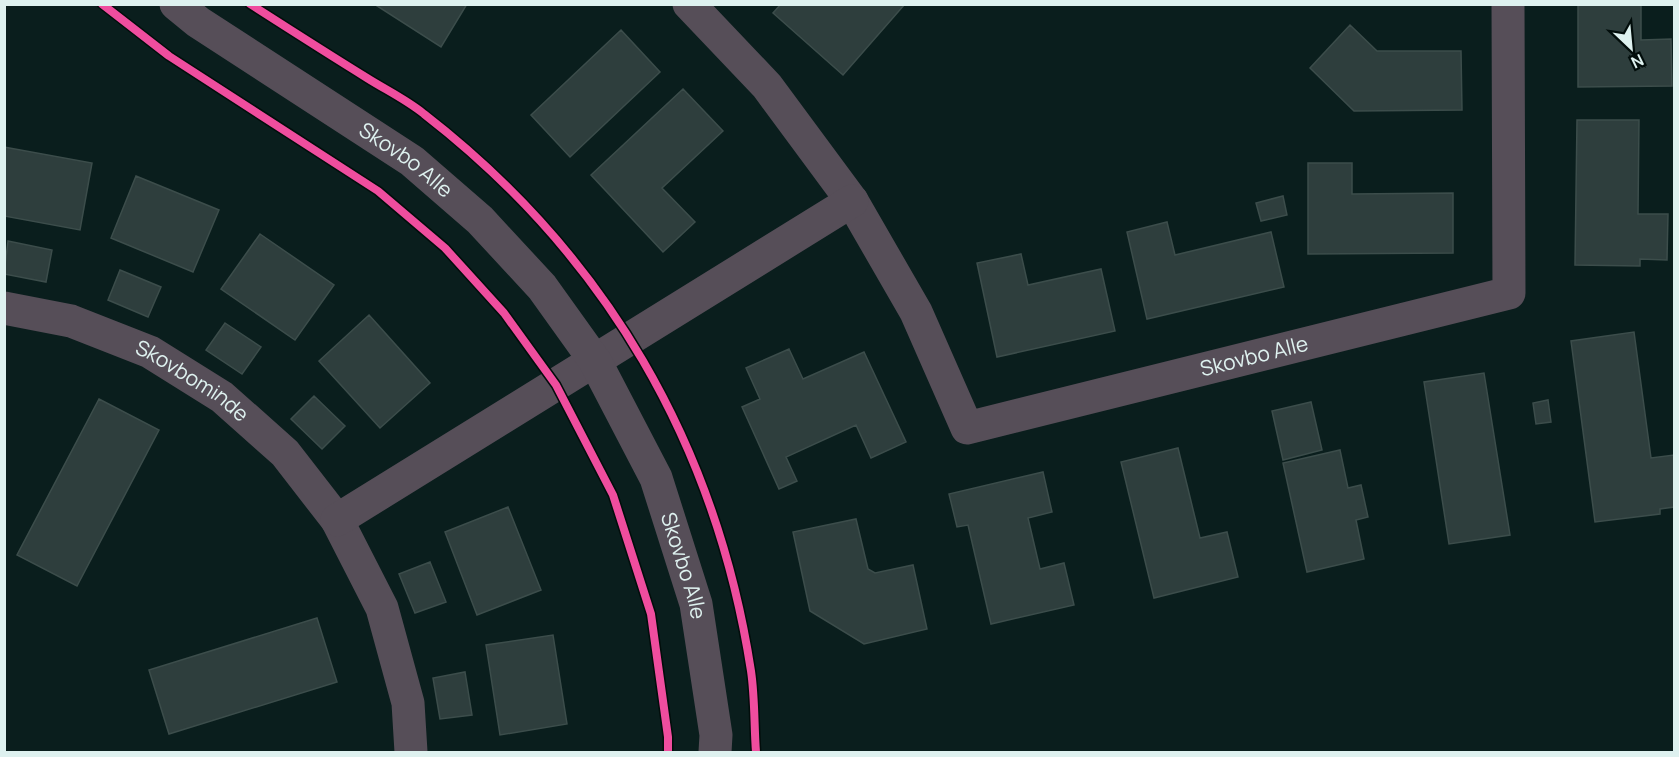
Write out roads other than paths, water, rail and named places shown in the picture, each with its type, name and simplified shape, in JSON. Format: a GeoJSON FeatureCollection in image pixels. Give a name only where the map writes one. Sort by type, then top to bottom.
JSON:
{"type":"FeatureCollection","features":[{"type":"Feature","properties":{"kind":"street","name":"Skovbo Alle"},"geometry":{"type":"LineString","coordinates":[[176,4],[198,22],[412,161],[480,220],[542,287],[595,360],[656,478],[696,604],[716,735],[715,753]]}},
{"type":"Feature","properties":{"kind":"street","name":"Skovbo Alle"},"geometry":{"type":"LineString","coordinates":[[689,4],[766,86],[852,201],[916,312],[967,428],[1509,293],[1508,4]]}},
{"type":"Feature","properties":{"kind":"street"},"geometry":{"type":"LineString","coordinates":[[337,520],[852,201]]}},
{"type":"Feature","properties":{"kind":"street","name":"Skovbominde"},"geometry":{"type":"LineString","coordinates":[[4,308],[71,321],[150,352],[222,397],[285,453],[337,520],[382,608],[408,703],[411,753]]}}]}
